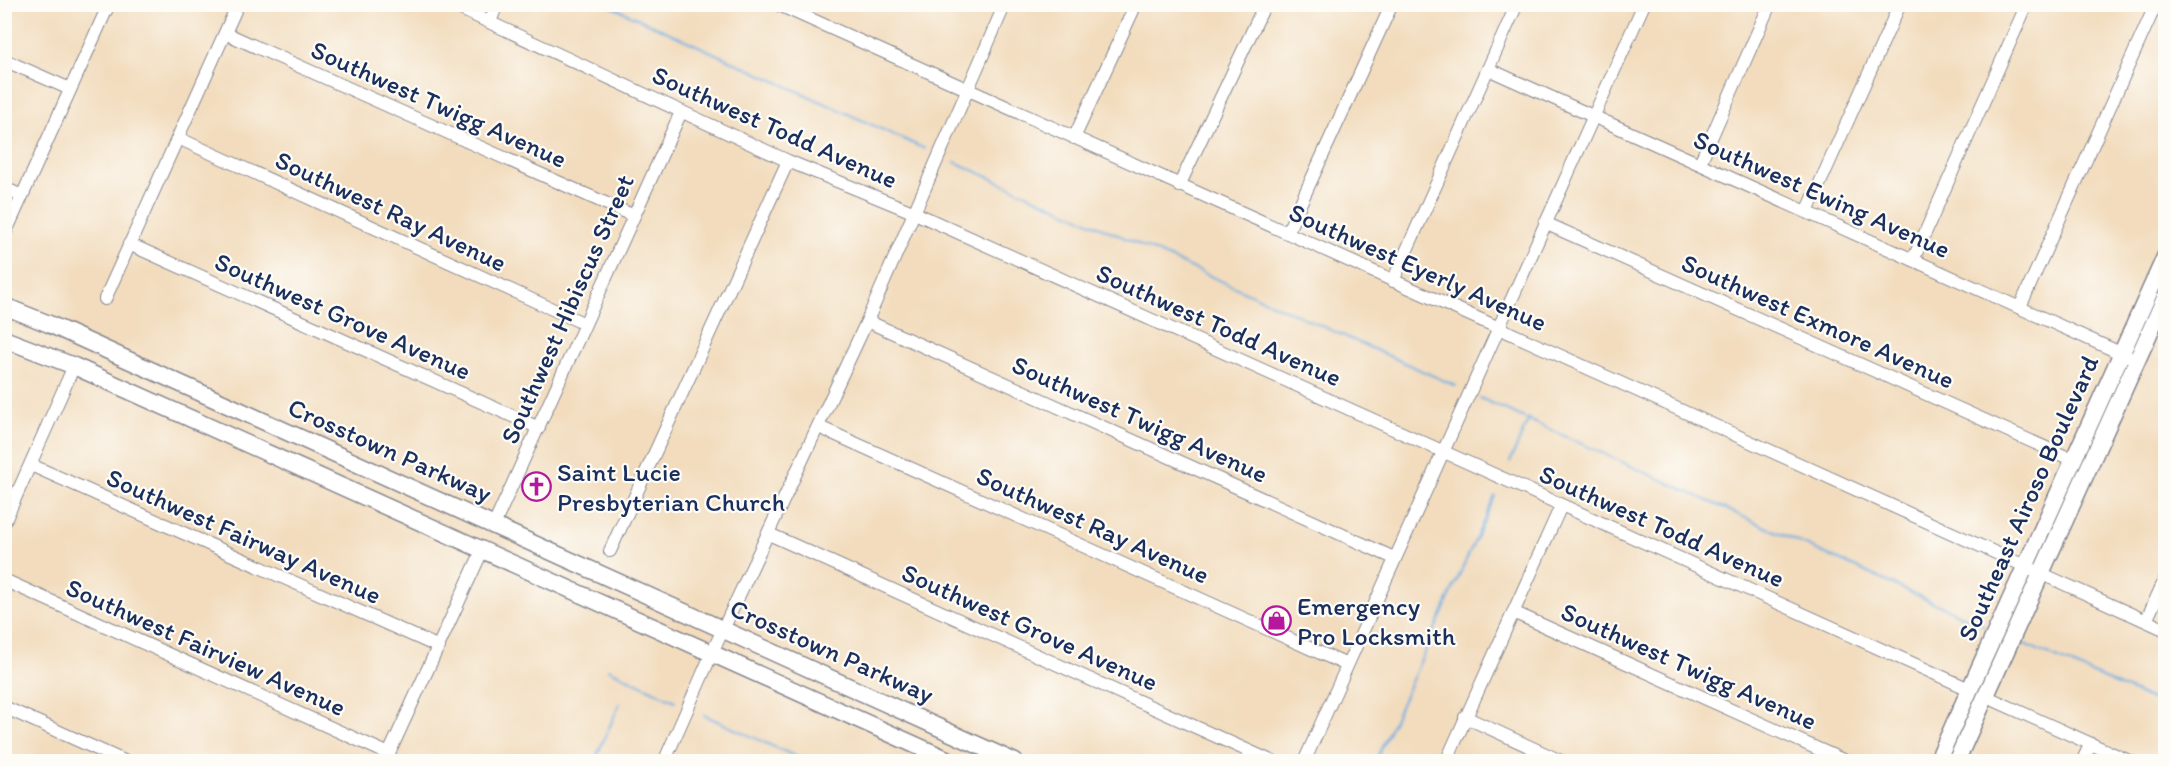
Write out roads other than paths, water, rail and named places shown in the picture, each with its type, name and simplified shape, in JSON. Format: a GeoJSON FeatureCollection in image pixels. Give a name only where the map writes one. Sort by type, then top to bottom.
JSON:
{"type":"FeatureCollection","features":[{"type":"Feature","properties":{"kind":"main road","name":"Southeast Airoso Boulevard"},"geometry":{"type":"LineString","coordinates":[[1956,762],[2041,572],[2129,357],[2166,255]]}},
{"type":"Feature","properties":{"kind":"main road","name":"Southeast Airoso Boulevard"},"geometry":{"type":"LineString","coordinates":[[1937,762],[2073,460],[2129,357],[2166,296]]}},
{"type":"Feature","properties":{"kind":"main road","name":"Crosstown Parkway"},"geometry":{"type":"LineString","coordinates":[[4,306],[49,324],[1015,762]]}},
{"type":"Feature","properties":{"kind":"main road","name":"Crosstown Parkway"},"geometry":{"type":"LineString","coordinates":[[4,339],[74,366],[953,762]]}},
{"type":"Feature","properties":{"kind":"street"},"geometry":{"type":"LineString","coordinates":[[4,236],[109,4]]}},
{"type":"Feature","properties":{"kind":"street"},"geometry":{"type":"LineString","coordinates":[[105,299],[238,4]]}},
{"type":"Feature","properties":{"kind":"street","name":"Southwest Todd Avenue"},"geometry":{"type":"LineString","coordinates":[[450,4],[788,161],[915,213],[1970,689]]}},
{"type":"Feature","properties":{"kind":"street"},"geometry":{"type":"LineString","coordinates":[[490,22],[497,4]]}},
{"type":"Feature","properties":{"kind":"street","name":"Southwest Eyerly Avenue"},"geometry":{"type":"LineString","coordinates":[[777,4],[2166,630]]}},
{"type":"Feature","properties":{"kind":"street"},"geometry":{"type":"LineString","coordinates":[[664,762],[712,653],[867,321],[1005,4]]}},
{"type":"Feature","properties":{"kind":"street"},"geometry":{"type":"LineString","coordinates":[[1074,138],[1136,4]]}},
{"type":"Feature","properties":{"kind":"street"},"geometry":{"type":"LineString","coordinates":[[1179,186],[1265,4]]}},
{"type":"Feature","properties":{"kind":"street"},"geometry":{"type":"LineString","coordinates":[[1287,233],[1392,4]]}},
{"type":"Feature","properties":{"kind":"street"},"geometry":{"type":"LineString","coordinates":[[1393,280],[1517,4]]}},
{"type":"Feature","properties":{"kind":"street"},"geometry":{"type":"LineString","coordinates":[[1304,762],[1644,4]]}},
{"type":"Feature","properties":{"kind":"street"},"geometry":{"type":"LineString","coordinates":[[1700,163],[1770,4]]}},
{"type":"Feature","properties":{"kind":"street"},"geometry":{"type":"LineString","coordinates":[[1807,212],[1900,4]]}},
{"type":"Feature","properties":{"kind":"street"},"geometry":{"type":"LineString","coordinates":[[1913,260],[2027,4]]}},
{"type":"Feature","properties":{"kind":"street"},"geometry":{"type":"LineString","coordinates":[[2020,307],[2156,4]]}},
{"type":"Feature","properties":{"kind":"street","name":"Southwest Twigg Avenue"},"geometry":{"type":"LineString","coordinates":[[225,33],[634,216]]}},
{"type":"Feature","properties":{"kind":"street"},"geometry":{"type":"LineString","coordinates":[[4,60],[70,89]]}},
{"type":"Feature","properties":{"kind":"street","name":"Southwest Ewing Avenue"},"geometry":{"type":"LineString","coordinates":[[1488,69],[2129,357]]}},
{"type":"Feature","properties":{"kind":"street","name":"Southwest Hibiscus Street"},"geometry":{"type":"LineString","coordinates":[[494,525],[681,112]]}},
{"type":"Feature","properties":{"kind":"street","name":"Southwest Ray Avenue"},"geometry":{"type":"LineString","coordinates":[[178,138],[585,324]]}},
{"type":"Feature","properties":{"kind":"street"},"geometry":{"type":"LineString","coordinates":[[610,551],[788,161]]}},
{"type":"Feature","properties":{"kind":"street"},"geometry":{"type":"LineString","coordinates":[[4,188],[22,196]]}},
{"type":"Feature","properties":{"kind":"street","name":"Southwest Exmore Avenue"},"geometry":{"type":"LineString","coordinates":[[1545,223],[2073,460]]}},
{"type":"Feature","properties":{"kind":"street","name":"Southwest Grove Avenue"},"geometry":{"type":"LineString","coordinates":[[129,244],[539,428]]}},
{"type":"Feature","properties":{"kind":"street","name":"Southwest Twigg Avenue"},"geometry":{"type":"LineString","coordinates":[[867,321],[1394,558]]}},
{"type":"Feature","properties":{"kind":"street"},"geometry":{"type":"LineString","coordinates":[[4,523],[74,366]]}},
{"type":"Feature","properties":{"kind":"street","name":"Southwest Ray Avenue"},"geometry":{"type":"LineString","coordinates":[[819,427],[1347,665]]}},
{"type":"Feature","properties":{"kind":"street","name":"Southwest Fairway Avenue"},"geometry":{"type":"LineString","coordinates":[[31,465],[439,647]]}},
{"type":"Feature","properties":{"kind":"street"},"geometry":{"type":"LineString","coordinates":[[1446,762],[1562,506]]}},
{"type":"Feature","properties":{"kind":"street","name":"Southwest Grove Avenue"},"geometry":{"type":"LineString","coordinates":[[769,534],[1273,762]]}},
{"type":"Feature","properties":{"kind":"street"},"geometry":{"type":"LineString","coordinates":[[387,758],[482,551]]}},
{"type":"Feature","properties":{"kind":"street"},"geometry":{"type":"LineString","coordinates":[[2145,621],[2166,577]]}},
{"type":"Feature","properties":{"kind":"street","name":"Southwest Fairview Avenue"},"geometry":{"type":"LineString","coordinates":[[4,580],[387,758]]}},
{"type":"Feature","properties":{"kind":"street","name":"Southwest Twigg Avenue"},"geometry":{"type":"LineString","coordinates":[[1513,612],[1847,762]]}},
{"type":"Feature","properties":{"kind":"street"},"geometry":{"type":"LineString","coordinates":[[1985,696],[2131,762]]}},
{"type":"Feature","properties":{"kind":"street"},"geometry":{"type":"LineString","coordinates":[[4,706],[126,762]]}},
{"type":"Feature","properties":{"kind":"street"},"geometry":{"type":"LineString","coordinates":[[1466,717],[1563,762]]}},
{"type":"Feature","properties":{"kind":"street"},"geometry":{"type":"LineString","coordinates":[[2082,762],[2090,745]]}},
{"type":"Feature","properties":{"kind":"waterway"},"geometry":{"type":"LineString","coordinates":[[606,4],[925,149]]}},
{"type":"Feature","properties":{"kind":"waterway"},"geometry":{"type":"LineString","coordinates":[[955,162],[1456,386]]}},
{"type":"Feature","properties":{"kind":"waterway"},"geometry":{"type":"LineString","coordinates":[[1480,398],[1985,626]]}},
{"type":"Feature","properties":{"kind":"waterway"},"geometry":{"type":"LineString","coordinates":[[1510,462],[1529,418]]}},
{"type":"Feature","properties":{"kind":"waterway"},"geometry":{"type":"LineString","coordinates":[[1375,762],[1495,496]]}},
{"type":"Feature","properties":{"kind":"waterway"},"geometry":{"type":"LineString","coordinates":[[2022,643],[2166,706]]}},
{"type":"Feature","properties":{"kind":"waterway"},"geometry":{"type":"LineString","coordinates":[[608,669],[675,701]]}},
{"type":"Feature","properties":{"kind":"waterway"},"geometry":{"type":"LineString","coordinates":[[594,762],[620,703]]}},
{"type":"Feature","properties":{"kind":"waterway"},"geometry":{"type":"LineString","coordinates":[[704,715],[808,762]]}},
{"type":"Feature","properties":{"kind":"place","name":"Saint Lucie Presbyterian Church"},"geometry":{"type":"Point","coordinates":[536,487]}},
{"type":"Feature","properties":{"kind":"place","name":"Emergency Pro Locksmith"},"geometry":{"type":"Point","coordinates":[1276,621]}}]}
